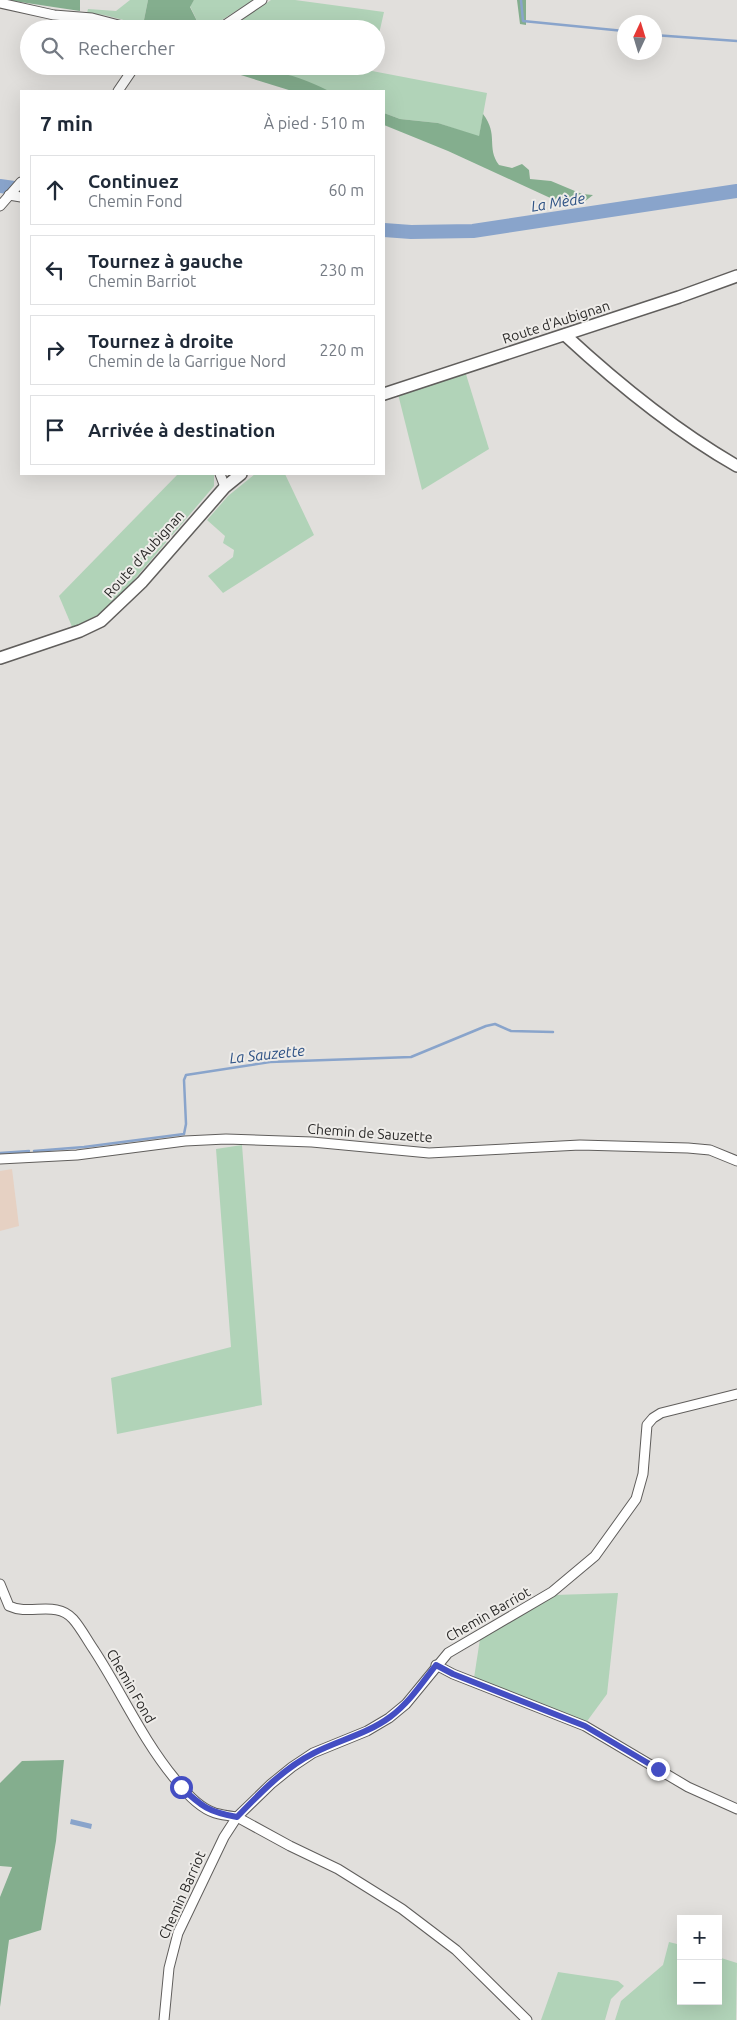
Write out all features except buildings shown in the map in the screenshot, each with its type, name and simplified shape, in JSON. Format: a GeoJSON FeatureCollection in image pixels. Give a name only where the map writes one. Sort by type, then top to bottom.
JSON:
{"type":"FeatureCollection","features":[{"type":"Feature","properties":{"kind":"street"},"geometry":{"type":"LineString","coordinates":[[232,20],[262,0]]}},
{"type":"Feature","properties":{"kind":"street"},"geometry":{"type":"LineString","coordinates":[[0,3],[54,15],[100,20]]}},
{"type":"Feature","properties":{"kind":"street"},"geometry":{"type":"LineString","coordinates":[[119,90],[129,75]]}},
{"type":"Feature","properties":{"kind":"street"},"geometry":{"type":"LineString","coordinates":[[0,206],[20,183]]}},
{"type":"Feature","properties":{"kind":"street"},"geometry":{"type":"LineString","coordinates":[[10,194],[20,197]]}},
{"type":"Feature","properties":{"kind":"street","name":"Route d'Aubignan"},"geometry":{"type":"LineString","coordinates":[[385,394],[737,276]]}},
{"type":"Feature","properties":{"kind":"street"},"geometry":{"type":"LineString","coordinates":[[565,335],[615,382],[685,434],[737,466]]}},
{"type":"Feature","properties":{"kind":"street"},"geometry":{"type":"LineString","coordinates":[[220,475],[225,486]]}},
{"type":"Feature","properties":{"kind":"street","name":"Route d'Aubignan"},"geometry":{"type":"LineString","coordinates":[[0,658],[80,631],[101,621],[142,582],[225,486],[240,475]]}},
{"type":"Feature","properties":{"kind":"street","name":"Chemin de Sauzette"},"geometry":{"type":"LineString","coordinates":[[0,1159],[77,1154],[185,1141],[226,1139],[303,1141],[429,1152],[580,1145],[670,1147],[710,1150],[737,1161]]}},
{"type":"Feature","properties":{"kind":"street","name":"Chemin Barriot"},"geometry":{"type":"LineString","coordinates":[[164,2020],[169,1968],[178,1933],[224,1837],[237,1817],[270,1784],[299,1762],[314,1753],[367,1732],[388,1718],[406,1704],[436,1665],[448,1653],[552,1592],[595,1556],[636,1499],[643,1474],[649,1422],[661,1413],[737,1394]]}},
{"type":"Feature","properties":{"kind":"street","name":"Chemin Fond"},"geometry":{"type":"LineString","coordinates":[[0,1584],[9,1606],[18,1610],[63,1610],[73,1618],[108,1672],[151,1748],[181,1787],[198,1803],[214,1813],[237,1817]]}},
{"type":"Feature","properties":{"kind":"street"},"geometry":{"type":"LineString","coordinates":[[436,1665],[453,1674],[585,1726],[688,1787],[737,1809]]}},
{"type":"Feature","properties":{"kind":"street"},"geometry":{"type":"LineString","coordinates":[[237,1817],[290,1846],[338,1869],[400,1907],[456,1950],[527,2020]]}},
{"type":"Feature","properties":{"kind":"shaded area"},"geometry":{"type":"Polygon","coordinates":[[[12,1169],[19,1226],[0,1231],[0,1171],[12,1169]]]}},
{"type":"Feature","properties":{"kind":"green space"},"geometry":{"type":"Polygon","coordinates":[[[7,0],[80,0],[80,11],[7,0]]]}},
{"type":"Feature","properties":{"kind":"green space"},"geometry":{"type":"Polygon","coordinates":[[[130,0],[148,0],[144,20],[124,20],[87,13],[88,9],[116,11],[130,0]]]}},
{"type":"Feature","properties":{"kind":"green space"},"geometry":{"type":"Polygon","coordinates":[[[148,0],[194,0],[190,7],[196,20],[144,20],[148,0]]]}},
{"type":"Feature","properties":{"kind":"green space"},"geometry":{"type":"Polygon","coordinates":[[[194,0],[253,0],[222,20],[197,20],[190,6],[194,0]]]}},
{"type":"Feature","properties":{"kind":"green space"},"geometry":{"type":"Polygon","coordinates":[[[271,0],[295,0],[384,12],[382,20],[241,20],[271,0]]]}},
{"type":"Feature","properties":{"kind":"green space"},"geometry":{"type":"Polygon","coordinates":[[[517,0],[526,0],[526,25],[520,24],[517,0]]]}},
{"type":"Feature","properties":{"kind":"green space"},"geometry":{"type":"Polygon","coordinates":[[[385,73],[487,93],[479,137],[438,123],[400,119],[385,113],[385,90],[325,90],[285,75],[385,75],[385,73]]]}},
{"type":"Feature","properties":{"kind":"green space"},"geometry":{"type":"Polygon","coordinates":[[[241,75],[289,75],[327,90],[289,90],[241,75]]]}},
{"type":"Feature","properties":{"kind":"green space"},"geometry":{"type":"Polygon","coordinates":[[[385,113],[400,119],[438,123],[479,136],[483,114],[488,121],[492,135],[493,152],[499,165],[512,168],[522,164],[529,170],[530,179],[551,181],[582,194],[593,195],[580,205],[559,202],[448,151],[385,125],[385,113]]]}},
{"type":"Feature","properties":{"kind":"green space"},"geometry":{"type":"Polygon","coordinates":[[[465,371],[489,449],[422,490],[398,394],[465,371]]]}},
{"type":"Feature","properties":{"kind":"green space"},"geometry":{"type":"Polygon","coordinates":[[[177,475],[214,475],[214,486],[128,587],[99,614],[73,629],[59,596],[177,475]]]}},
{"type":"Feature","properties":{"kind":"green space"},"geometry":{"type":"Polygon","coordinates":[[[254,475],[285,475],[314,535],[223,593],[208,576],[233,557],[234,550],[223,543],[225,536],[207,520],[228,496],[254,475]]]}},
{"type":"Feature","properties":{"kind":"green space"},"geometry":{"type":"Polygon","coordinates":[[[242,1145],[262,1405],[117,1434],[111,1378],[231,1347],[216,1149],[242,1145]]]}},
{"type":"Feature","properties":{"kind":"green space"},"geometry":{"type":"Polygon","coordinates":[[[618,1593],[607,1694],[585,1724],[474,1678],[480,1639],[554,1595],[618,1593]]]}},
{"type":"Feature","properties":{"kind":"green space"},"geometry":{"type":"Polygon","coordinates":[[[64,1760],[56,1841],[41,1930],[9,1940],[0,2007],[0,1897],[12,1867],[0,1866],[0,1783],[22,1761],[64,1760]]]}},
{"type":"Feature","properties":{"kind":"green space"},"geometry":{"type":"Polygon","coordinates":[[[669,1942],[677,1944],[677,2005],[722,2005],[722,1958],[737,1963],[736,2020],[615,2020],[621,2001],[663,1965],[669,1942]]]}},
{"type":"Feature","properties":{"kind":"green space"},"geometry":{"type":"Polygon","coordinates":[[[558,1972],[618,1981],[624,1986],[611,1999],[605,2020],[541,2020],[558,1972]]]}},
{"type":"Feature","properties":{"kind":"water"},"geometry":{"type":"Polygon","coordinates":[[[71,1819],[92,1824],[91,1829],[70,1824],[71,1819]]]}},
{"type":"Feature","properties":{"kind":"waterway"},"geometry":{"type":"LineString","coordinates":[[521,0],[523,21],[617,30]]}},
{"type":"Feature","properties":{"kind":"waterway"},"geometry":{"type":"LineString","coordinates":[[662,36],[737,41]]}},
{"type":"Feature","properties":{"kind":"waterway","name":"La Mède"},"geometry":{"type":"LineString","coordinates":[[0,186],[20,189]]}},
{"type":"Feature","properties":{"kind":"waterway","name":"La Mède"},"geometry":{"type":"LineString","coordinates":[[385,230],[411,232],[473,231],[737,191]]}},
{"type":"Feature","properties":{"kind":"waterway","name":"La Sauzette"},"geometry":{"type":"LineString","coordinates":[[34,1151],[84,1147],[184,1134],[186,1124],[184,1080],[186,1075],[270,1062],[411,1057],[495,1024],[511,1031],[553,1032]]}},
{"type":"Feature","properties":{"kind":"waterway","name":"La Sauzette"},"geometry":{"type":"LineString","coordinates":[[0,1153],[29,1151]]}},
{"type":"Feature","properties":{"kind":"route"},"geometry":{"type":"LineString","coordinates":[[181,1787],[198,1803],[214,1813],[237,1817],[270,1784],[292,1767],[314,1753],[367,1732],[388,1718],[406,1704],[436,1665],[453,1674],[585,1726],[658,1769]]}}]}
